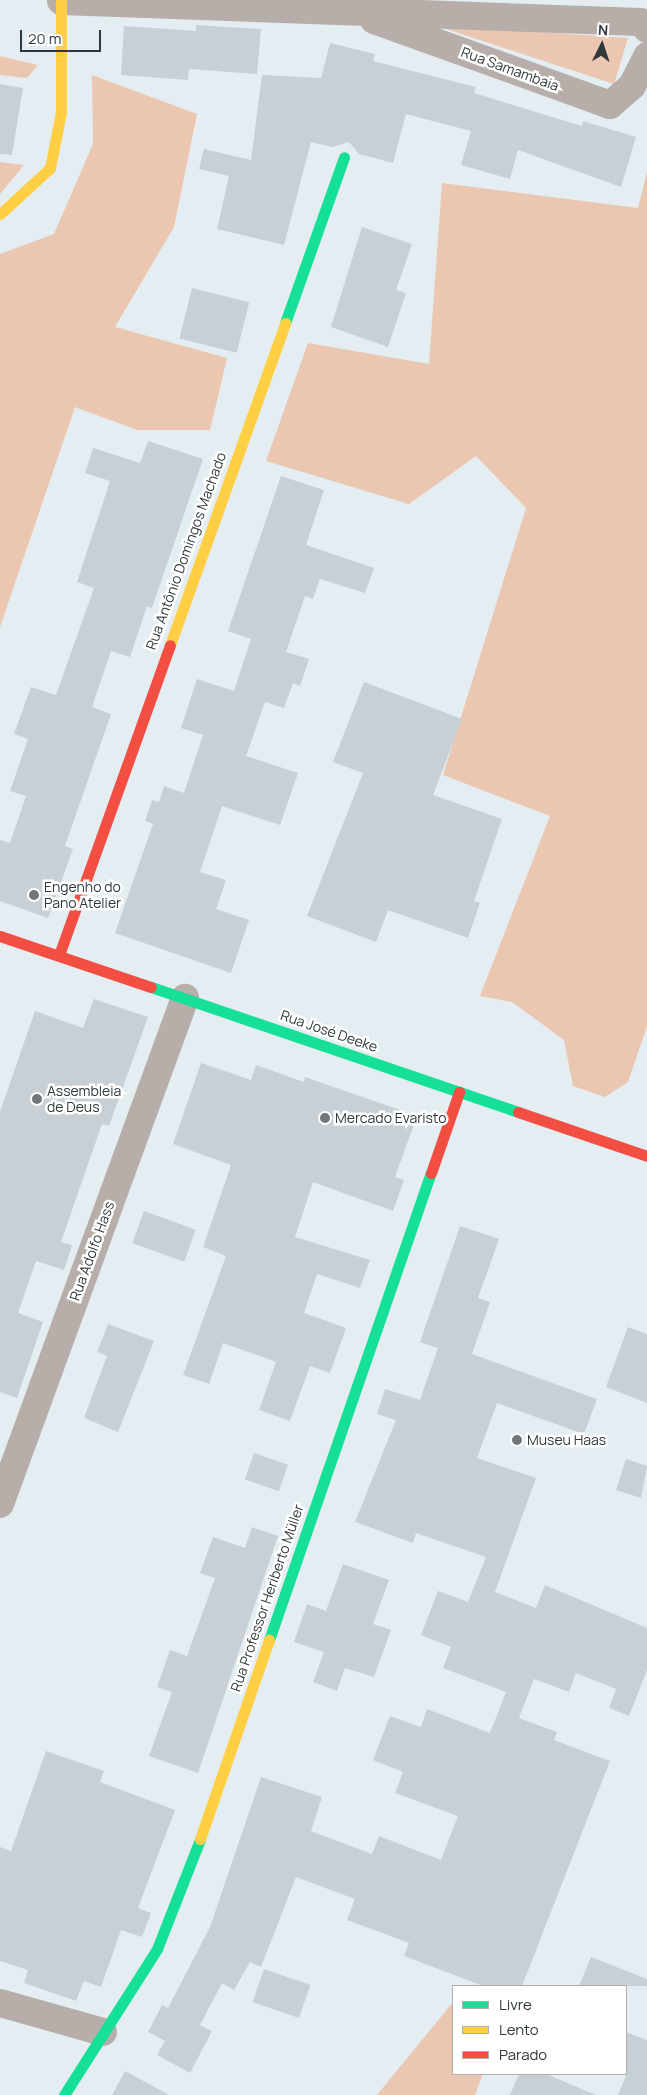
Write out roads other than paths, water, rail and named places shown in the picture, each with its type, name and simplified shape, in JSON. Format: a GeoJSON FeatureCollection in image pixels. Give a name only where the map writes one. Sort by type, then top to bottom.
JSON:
{"type":"FeatureCollection","features":[{"type":"Feature","properties":{"kind":"street","name":"Rua Samambaia"},"geometry":{"type":"LineString","coordinates":[[61,1],[641,22],[647,29]]}},
{"type":"Feature","properties":{"kind":"street"},"geometry":{"type":"LineString","coordinates":[[0,214],[50,168],[61,112],[61,1]]}},
{"type":"Feature","properties":{"kind":"street","name":"Rua Samambaia"},"geometry":{"type":"LineString","coordinates":[[352,11],[610,105],[632,86],[647,56]]}},
{"type":"Feature","properties":{"kind":"street","name":"Rua Antônio Domingos Machado"},"geometry":{"type":"LineString","coordinates":[[59,955],[344,157]]}},
{"type":"Feature","properties":{"kind":"street","name":"Rua José Deeke"},"geometry":{"type":"LineString","coordinates":[[0,936],[647,1156]]}},
{"type":"Feature","properties":{"kind":"street","name":"Rua Adolfo Hass"},"geometry":{"type":"LineString","coordinates":[[0,1504],[185,998]]}},
{"type":"Feature","properties":{"kind":"street","name":"Rua Professor Heriberto Müller"},"geometry":{"type":"LineString","coordinates":[[64,2095],[156,1949],[186,1880],[459,1092]]}},
{"type":"Feature","properties":{"kind":"street"},"geometry":{"type":"LineString","coordinates":[[0,2002],[103,2032]]}},
{"type":"Feature","properties":{"kind":"place","name":"Engenho do Pano Atelier"},"geometry":{"type":"Point","coordinates":[34,895]}},
{"type":"Feature","properties":{"kind":"place","name":"Assembleia de Deus"},"geometry":{"type":"Point","coordinates":[37,1099]}},
{"type":"Feature","properties":{"kind":"place","name":"Mercado Evaristo"},"geometry":{"type":"Point","coordinates":[325,1118]}},
{"type":"Feature","properties":{"kind":"place","name":"Museu Haas"},"geometry":{"type":"Point","coordinates":[517,1440]}}]}
